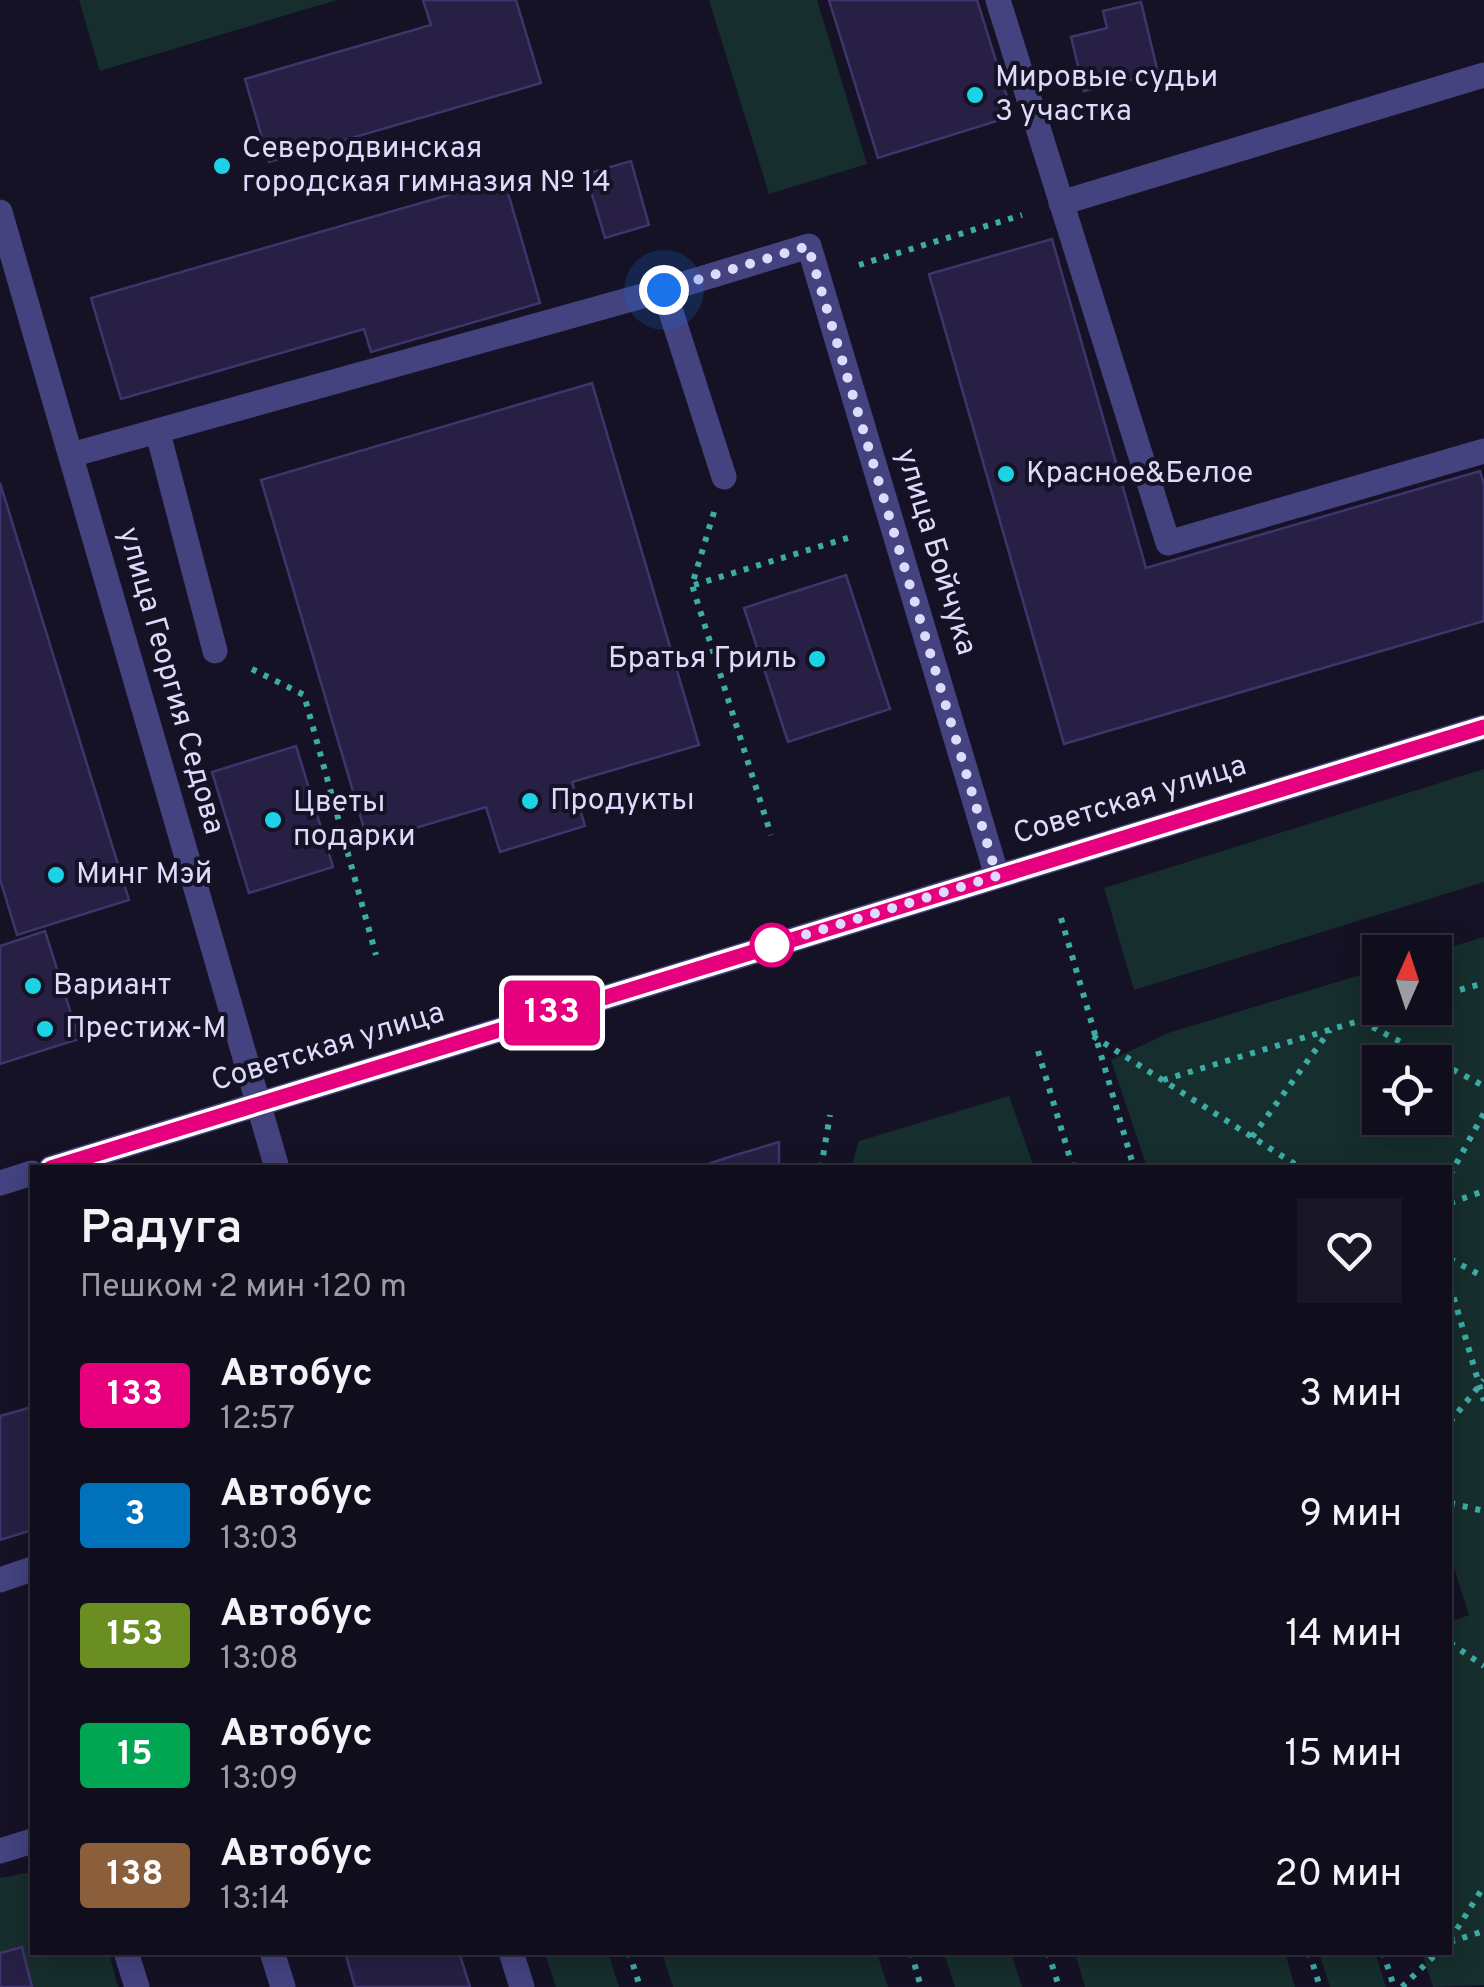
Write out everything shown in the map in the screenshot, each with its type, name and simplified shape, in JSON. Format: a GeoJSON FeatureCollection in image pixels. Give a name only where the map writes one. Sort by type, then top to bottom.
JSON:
{"type":"FeatureCollection","features":[{"type":"Feature","properties":{"kind":"street"},"geometry":{"type":"LineString","coordinates":[[998,0],[1168,543],[1484,451]]}},
{"type":"Feature","properties":{"kind":"street"},"geometry":{"type":"LineString","coordinates":[[1061,203],[1484,74]]}},
{"type":"Feature","properties":{"kind":"street","name":"улица Георгия Седова"},"geometry":{"type":"LineString","coordinates":[[1,218],[276,1165]]}},
{"type":"Feature","properties":{"kind":"street","name":"улица Бойчука"},"geometry":{"type":"LineString","coordinates":[[664,290],[808,246],[997,876]]}},
{"type":"Feature","properties":{"kind":"street"},"geometry":{"type":"LineString","coordinates":[[71,456],[664,290],[724,477]]}},
{"type":"Feature","properties":{"kind":"street"},"geometry":{"type":"LineString","coordinates":[[158,433],[215,651]]}},
{"type":"Feature","properties":{"kind":"street","name":"Советская улица"},"geometry":{"type":"LineString","coordinates":[[60,1165],[1484,727]]}},
{"type":"Feature","properties":{"kind":"street"},"geometry":{"type":"LineString","coordinates":[[0,1183],[30,1174]]}},
{"type":"Feature","properties":{"kind":"street"},"geometry":{"type":"LineString","coordinates":[[0,1580],[30,1571]]}},
{"type":"Feature","properties":{"kind":"street"},"geometry":{"type":"LineString","coordinates":[[0,1851],[30,1842]]}},
{"type":"Feature","properties":{"kind":"street"},"geometry":{"type":"LineString","coordinates":[[127,1955],[137,1987]]}},
{"type":"Feature","properties":{"kind":"street"},"geometry":{"type":"LineString","coordinates":[[273,1955],[283,1987]]}},
{"type":"Feature","properties":{"kind":"street"},"geometry":{"type":"LineString","coordinates":[[512,1955],[522,1987]]}},
{"type":"Feature","properties":{"kind":"path"},"geometry":{"type":"LineString","coordinates":[[859,265],[1061,203]]}},
{"type":"Feature","properties":{"kind":"path"},"geometry":{"type":"LineString","coordinates":[[724,477],[692,585],[771,835]]}},
{"type":"Feature","properties":{"kind":"path"},"geometry":{"type":"LineString","coordinates":[[692,585],[892,524]]}},
{"type":"Feature","properties":{"kind":"path"},"geometry":{"type":"LineString","coordinates":[[215,651],[304,694],[376,956]]}},
{"type":"Feature","properties":{"kind":"path"},"geometry":{"type":"LineString","coordinates":[[1060,918],[1133,1165]]}},
{"type":"Feature","properties":{"kind":"path"},"geometry":{"type":"LineString","coordinates":[[1452,992],[1484,982]]}},
{"type":"Feature","properties":{"kind":"path"},"geometry":{"type":"LineString","coordinates":[[1163,1080],[1360,1020],[1484,1086]]}},
{"type":"Feature","properties":{"kind":"path"},"geometry":{"type":"LineString","coordinates":[[1252,1137],[1331,1029]]}},
{"type":"Feature","properties":{"kind":"path"},"geometry":{"type":"LineString","coordinates":[[1092,1035],[1296,1165]]}},
{"type":"Feature","properties":{"kind":"path"},"geometry":{"type":"LineString","coordinates":[[1038,1051],[1071,1165]]}},
{"type":"Feature","properties":{"kind":"path"},"geometry":{"type":"LineString","coordinates":[[1452,1171],[1484,1114]]}},
{"type":"Feature","properties":{"kind":"path"},"geometry":{"type":"LineString","coordinates":[[822,1165],[830,1115]]}},
{"type":"Feature","properties":{"kind":"path"},"geometry":{"type":"LineString","coordinates":[[1452,1202],[1484,1190]]}},
{"type":"Feature","properties":{"kind":"path"},"geometry":{"type":"LineString","coordinates":[[1452,1260],[1484,1277]]}},
{"type":"Feature","properties":{"kind":"path"},"geometry":{"type":"LineString","coordinates":[[1452,1290],[1484,1401]]}},
{"type":"Feature","properties":{"kind":"path"},"geometry":{"type":"LineString","coordinates":[[1452,1420],[1482,1384]]}},
{"type":"Feature","properties":{"kind":"path"},"geometry":{"type":"LineString","coordinates":[[1452,1503],[1484,1511]]}},
{"type":"Feature","properties":{"kind":"path"},"geometry":{"type":"LineString","coordinates":[[1452,1644],[1484,1666]]}},
{"type":"Feature","properties":{"kind":"path"},"geometry":{"type":"LineString","coordinates":[[1452,1938],[1484,1886]]}},
{"type":"Feature","properties":{"kind":"path"},"geometry":{"type":"LineString","coordinates":[[1452,1940],[1484,1932]]}},
{"type":"Feature","properties":{"kind":"path"},"geometry":{"type":"LineString","coordinates":[[630,1955],[640,1987]]}},
{"type":"Feature","properties":{"kind":"path"},"geometry":{"type":"LineString","coordinates":[[911,1955],[921,1987]]}},
{"type":"Feature","properties":{"kind":"path"},"geometry":{"type":"LineString","coordinates":[[1049,1955],[1059,1987]]}},
{"type":"Feature","properties":{"kind":"path"},"geometry":{"type":"LineString","coordinates":[[1310,1955],[1320,1987]]}},
{"type":"Feature","properties":{"kind":"path"},"geometry":{"type":"LineString","coordinates":[[1385,1955],[1394,1987]]}},
{"type":"Feature","properties":{"kind":"path"},"geometry":{"type":"LineString","coordinates":[[1402,1987],[1435,1955]]}},
{"type":"Feature","properties":{"kind":"green space"},"geometry":{"type":"Polygon","coordinates":[[[79,0],[337,0],[100,71],[79,0]]]}},
{"type":"Feature","properties":{"kind":"green space"},"geometry":{"type":"Polygon","coordinates":[[[709,0],[817,0],[867,164],[769,194],[709,0]]]}},
{"type":"Feature","properties":{"kind":"green space"},"geometry":{"type":"Polygon","coordinates":[[[1484,769],[1484,882],[1134,990],[1104,888],[1484,769]]]}},
{"type":"Feature","properties":{"kind":"green space"},"geometry":{"type":"Polygon","coordinates":[[[1484,937],[1484,1985],[1433,1987],[1423,1955],[1452,1955],[1452,1621],[1469,1615],[1452,1561],[1452,1165],[1146,1165],[1111,1060],[1168,1033],[1362,974],[1362,1025],[1452,1025],[1452,947],[1484,937]]]}},
{"type":"Feature","properties":{"kind":"green space"},"geometry":{"type":"Polygon","coordinates":[[[1009,1096],[1033,1165],[852,1165],[859,1141],[1009,1096]]]}},
{"type":"Feature","properties":{"kind":"green space"},"geometry":{"type":"Polygon","coordinates":[[[30,1872],[30,1955],[110,1955],[118,1987],[0,1987],[0,1878],[30,1872]]]}},
{"type":"Feature","properties":{"kind":"green space"},"geometry":{"type":"Polygon","coordinates":[[[546,1955],[609,1955],[619,1987],[556,1987],[546,1955]]]}},
{"type":"Feature","properties":{"kind":"green space"},"geometry":{"type":"Polygon","coordinates":[[[663,1955],[878,1955],[888,1987],[673,1987],[663,1955]]]}},
{"type":"Feature","properties":{"kind":"green space"},"geometry":{"type":"Polygon","coordinates":[[[945,1955],[1012,1955],[1022,1987],[955,1987],[945,1955]]]}},
{"type":"Feature","properties":{"kind":"green space"},"geometry":{"type":"Polygon","coordinates":[[[1076,1955],[1286,1955],[1295,1987],[1085,1987],[1076,1955]]]}},
{"type":"Feature","properties":{"kind":"green space"},"geometry":{"type":"Polygon","coordinates":[[[1320,1955],[1376,1955],[1386,1987],[1330,1987],[1320,1955]]]}},
{"type":"Feature","properties":{"kind":"building"},"geometry":{"type":"Polygon","coordinates":[[[423,0],[516,0],[541,83],[269,162],[245,79],[431,25],[423,0]]]}},
{"type":"Feature","properties":{"kind":"building"},"geometry":{"type":"Polygon","coordinates":[[[829,0],[977,0],[1013,116],[878,158],[829,0]]]}},
{"type":"Feature","properties":{"kind":"building"},"geometry":{"type":"Polygon","coordinates":[[[1141,2],[1158,73],[1084,91],[1071,37],[1107,28],[1103,11],[1141,2]]]}},
{"type":"Feature","properties":{"kind":"building"},"geometry":{"type":"Polygon","coordinates":[[[631,161],[649,225],[605,238],[586,174],[631,161]]]}},
{"type":"Feature","properties":{"kind":"building"},"geometry":{"type":"Polygon","coordinates":[[[504,179],[540,303],[371,352],[364,329],[121,399],[91,298],[504,179]]]}},
{"type":"Feature","properties":{"kind":"building"},"geometry":{"type":"Polygon","coordinates":[[[1052,239],[1146,568],[1480,471],[1484,484],[1484,621],[1064,744],[929,274],[1052,239]]]}},
{"type":"Feature","properties":{"kind":"building"},"geometry":{"type":"Polygon","coordinates":[[[592,383],[699,745],[572,782],[585,826],[500,852],[486,807],[368,842],[261,480],[592,383]]]}},
{"type":"Feature","properties":{"kind":"building"},"geometry":{"type":"Polygon","coordinates":[[[0,483],[129,900],[17,935],[0,879],[0,483]]]}},
{"type":"Feature","properties":{"kind":"building","name":"Братья Гриль"},"geometry":{"type":"Polygon","coordinates":[[[846,575],[890,709],[788,742],[744,608],[846,575]]]}},
{"type":"Feature","properties":{"kind":"building","name":"Цветы подарки"},"geometry":{"type":"Polygon","coordinates":[[[296,746],[333,867],[249,893],[212,772],[296,746]]]}},
{"type":"Feature","properties":{"kind":"building"},"geometry":{"type":"Polygon","coordinates":[[[45,931],[79,1039],[0,1064],[0,946],[45,931]]]}},
{"type":"Feature","properties":{"kind":"building"},"geometry":{"type":"Polygon","coordinates":[[[779,1142],[779,1165],[705,1165],[779,1142]]]}},
{"type":"Feature","properties":{"kind":"building"},"geometry":{"type":"Polygon","coordinates":[[[30,1408],[30,1531],[0,1540],[0,1416],[30,1408]]]}},
{"type":"Feature","properties":{"kind":"building"},"geometry":{"type":"Polygon","coordinates":[[[22,1947],[32,1987],[0,1987],[0,1953],[22,1947]]]}},
{"type":"Feature","properties":{"kind":"building"},"geometry":{"type":"Polygon","coordinates":[[[346,1955],[460,1955],[470,1987],[355,1987],[346,1955]]]}},
{"type":"Feature","properties":{"kind":"bus line","name":"133"},"geometry":{"type":"LineString","coordinates":[[61,1165],[1484,727]]}},
{"type":"Feature","properties":{"kind":"place","name":"Мировые судьи 3 участка"},"geometry":{"type":"Point","coordinates":[975,95]}},
{"type":"Feature","properties":{"kind":"place","name":"Северодвинская городская гимназия № 14"},"geometry":{"type":"Point","coordinates":[222,166]}},
{"type":"Feature","properties":{"kind":"place","name":"Красное&Белое"},"geometry":{"type":"Point","coordinates":[1006,474]}},
{"type":"Feature","properties":{"kind":"place","name":"Братья Гриль"},"geometry":{"type":"Point","coordinates":[817,659]}},
{"type":"Feature","properties":{"kind":"place","name":"Продукты"},"geometry":{"type":"Point","coordinates":[530,801]}},
{"type":"Feature","properties":{"kind":"place","name":"Цветы подарки"},"geometry":{"type":"Point","coordinates":[273,820]}},
{"type":"Feature","properties":{"kind":"place","name":"Минг Мэй"},"geometry":{"type":"Point","coordinates":[56,875]}},
{"type":"Feature","properties":{"kind":"place","name":"Вариант"},"geometry":{"type":"Point","coordinates":[33,986]}},
{"type":"Feature","properties":{"kind":"place","name":"Престиж-М"},"geometry":{"type":"Point","coordinates":[45,1029]}},
{"type":"Feature","properties":{"kind":"route"},"geometry":{"type":"LineString","coordinates":[[664,290],[808,246],[997,876],[772,945]]}}]}
